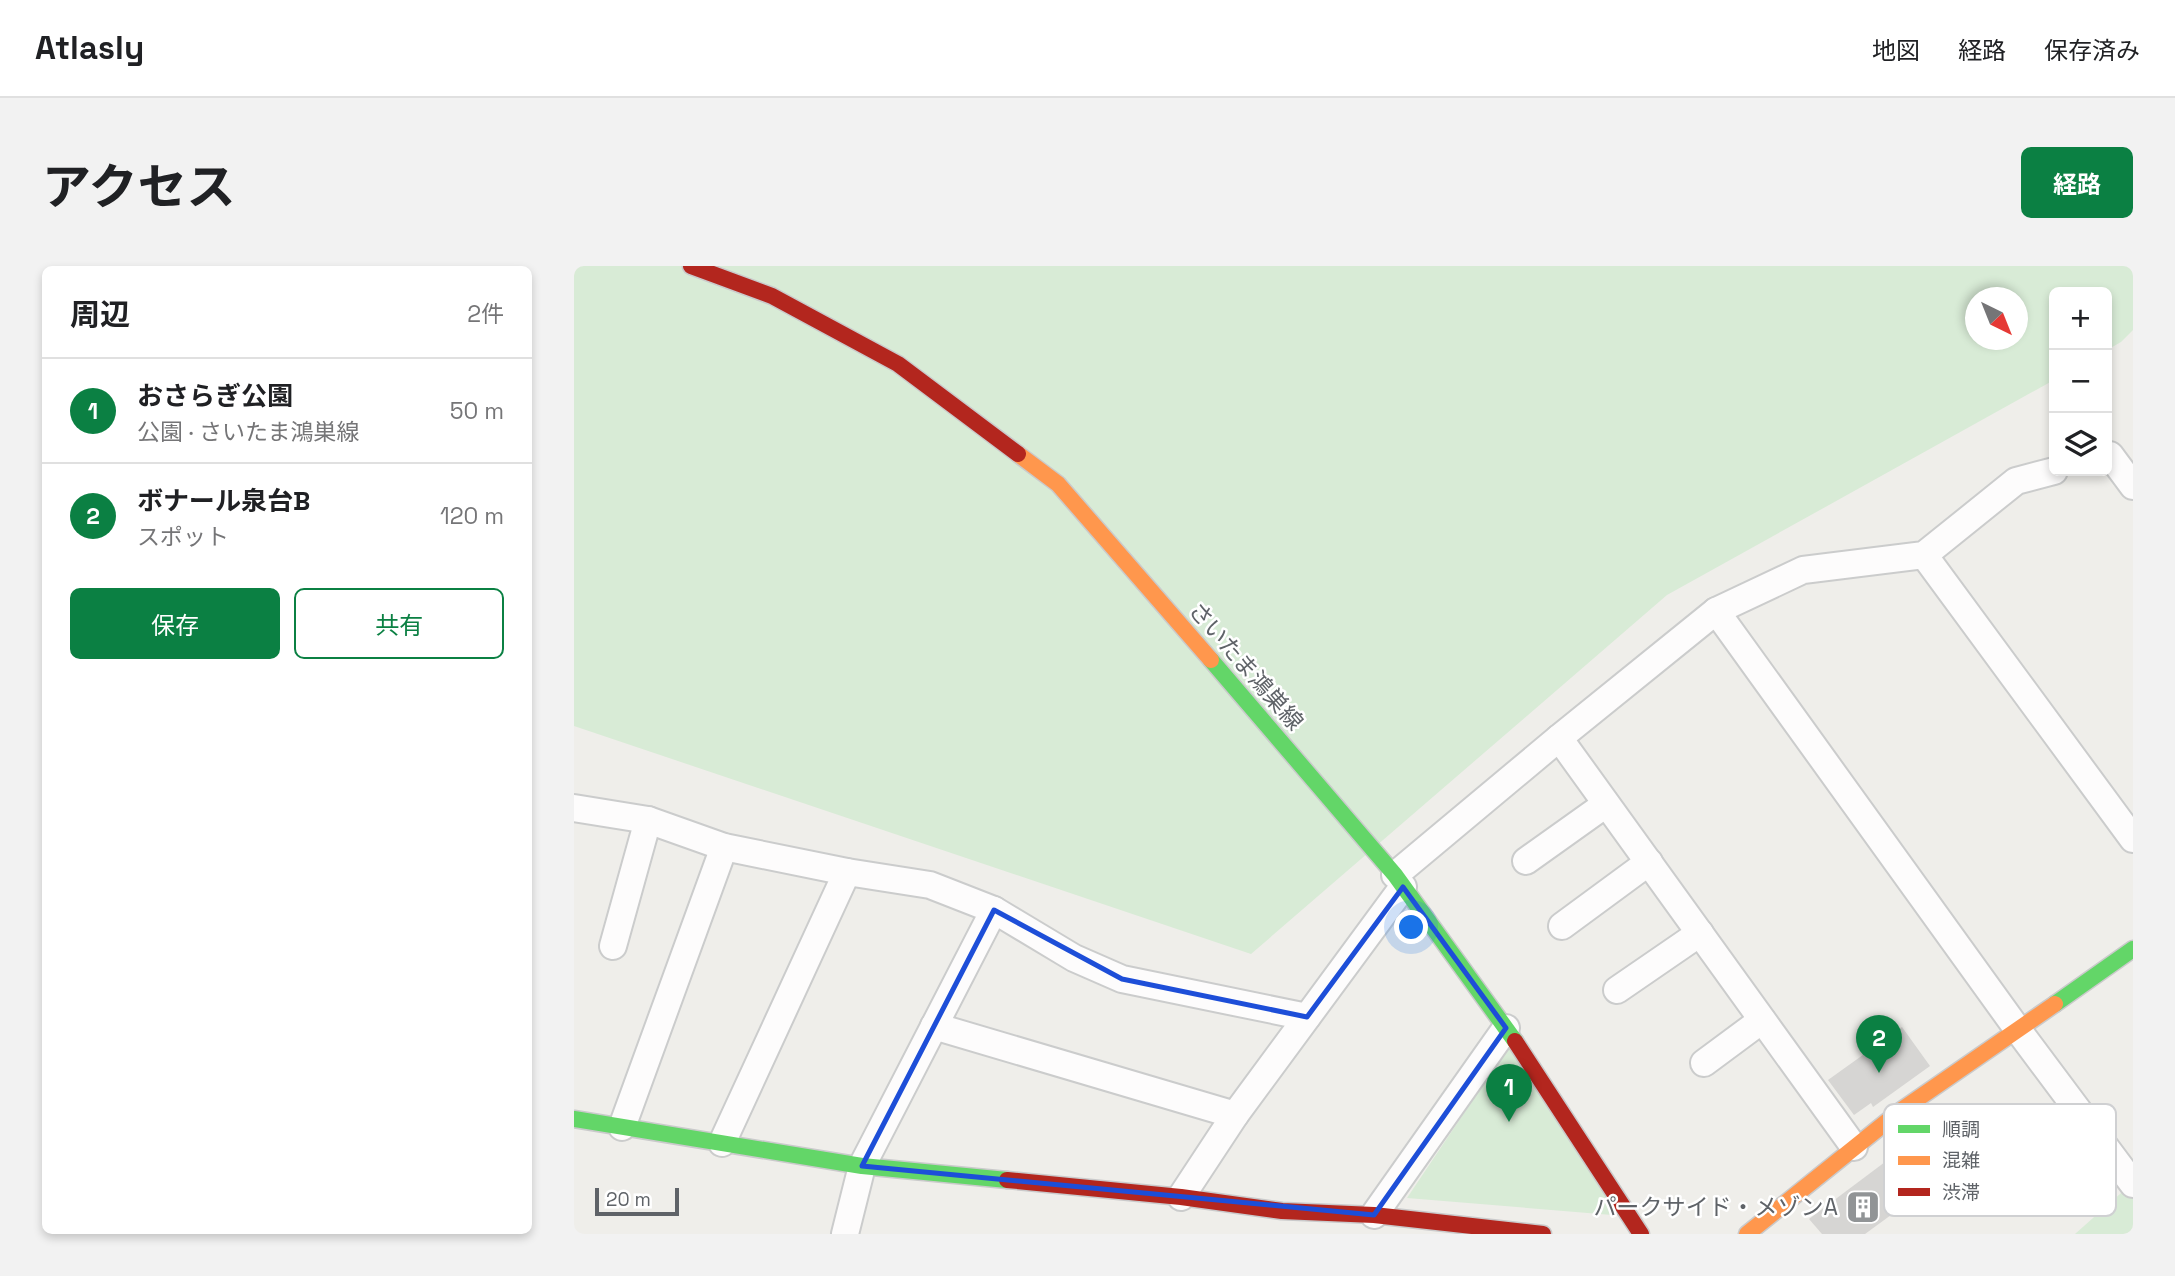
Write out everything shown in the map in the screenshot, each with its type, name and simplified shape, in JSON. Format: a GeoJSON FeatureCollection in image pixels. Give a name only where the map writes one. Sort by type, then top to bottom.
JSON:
{"type":"FeatureCollection","features":[{"type":"Feature","properties":{"kind":"street","name":"さいたま鴻巣線"},"geometry":{"type":"LineString","coordinates":[[691,266],[772,296],[898,364],[1058,484],[1262,718],[1399,881],[1506,1028],[1641,1234]]}},
{"type":"Feature","properties":{"kind":"street"},"geometry":{"type":"LineString","coordinates":[[2117,452],[2133,486]]}},
{"type":"Feature","properties":{"kind":"street"},"geometry":{"type":"LineString","coordinates":[[1181,1197],[1235,1115],[1307,1017],[1399,881],[1559,737],[1716,611],[1803,570],[1924,555],[2016,481],[2049,472]]}},
{"type":"Feature","properties":{"kind":"street"},"geometry":{"type":"LineString","coordinates":[[1924,555],[2133,839]]}},
{"type":"Feature","properties":{"kind":"street"},"geometry":{"type":"LineString","coordinates":[[1716,611],[2073,1104]]}},
{"type":"Feature","properties":{"kind":"street"},"geometry":{"type":"LineString","coordinates":[[1559,737],[1854,1147]]}},
{"type":"Feature","properties":{"kind":"street"},"geometry":{"type":"LineString","coordinates":[[1526,861],[1606,804]]}},
{"type":"Feature","properties":{"kind":"street"},"geometry":{"type":"LineString","coordinates":[[574,807],[648,820],[724,847],[847,872],[930,885],[994,910],[1074,958],[1122,979],[1307,1017]]}},
{"type":"Feature","properties":{"kind":"street"},"geometry":{"type":"LineString","coordinates":[[613,946],[648,820]]}},
{"type":"Feature","properties":{"kind":"street"},"geometry":{"type":"LineString","coordinates":[[622,1127],[724,847]]}},
{"type":"Feature","properties":{"kind":"street"},"geometry":{"type":"LineString","coordinates":[[1562,926],[1649,862]]}},
{"type":"Feature","properties":{"kind":"street"},"geometry":{"type":"LineString","coordinates":[[722,1143],[847,872]]}},
{"type":"Feature","properties":{"kind":"street"},"geometry":{"type":"LineString","coordinates":[[845,1234],[862,1166],[994,910]]}},
{"type":"Feature","properties":{"kind":"street"},"geometry":{"type":"LineString","coordinates":[[1617,989],[1700,933]]}},
{"type":"Feature","properties":{"kind":"street"},"geometry":{"type":"LineString","coordinates":[[1909,1104],[2133,949]]}},
{"type":"Feature","properties":{"kind":"street"},"geometry":{"type":"LineString","coordinates":[[1704,1062],[1762,1020]]}},
{"type":"Feature","properties":{"kind":"street"},"geometry":{"type":"LineString","coordinates":[[934,1026],[1235,1115]]}},
{"type":"Feature","properties":{"kind":"street"},"geometry":{"type":"LineString","coordinates":[[1374,1215],[1506,1028]]}},
{"type":"Feature","properties":{"kind":"street"},"geometry":{"type":"LineString","coordinates":[[574,1119],[862,1166],[1181,1197],[1281,1222],[1374,1215],[1544,1234]]}},
{"type":"Feature","properties":{"kind":"street"},"geometry":{"type":"LineString","coordinates":[[1747,1234],[1884,1123]]}},
{"type":"Feature","properties":{"kind":"street"},"geometry":{"type":"LineString","coordinates":[[2116,1161],[2133,1184]]}},
{"type":"Feature","properties":{"kind":"highlighted area"},"geometry":{"type":"Polygon","coordinates":[[[1403,887],[1506,1028],[1374,1215],[862,1166],[994,910],[1122,979],[1307,1017],[1403,887]]]}},
{"type":"Feature","properties":{"kind":"green space"},"geometry":{"type":"Polygon","coordinates":[[[574,266],[2133,266],[2133,330],[2121,342],[2112,347],[2112,287],[2049,287],[2049,383],[1667,595],[1251,954],[574,726],[574,266]]]}},
{"type":"Feature","properties":{"kind":"green space"},"geometry":{"type":"Polygon","coordinates":[[[1509,1046],[1624,1216],[1407,1198],[1509,1046]]]}},
{"type":"Feature","properties":{"kind":"green space"},"geometry":{"type":"Polygon","coordinates":[[[2129,1186],[2133,1190],[2133,1234],[2075,1234],[2095,1216],[2116,1216],[2116,1198],[2129,1186]]]}},
{"type":"Feature","properties":{"kind":"building"},"geometry":{"type":"Polygon","coordinates":[[[1902,1027],[1930,1066],[1873,1107],[1871,1103],[1854,1115],[1828,1080],[1902,1027]]]}},
{"type":"Feature","properties":{"kind":"building","name":"パークサイド・メゾンA"},"geometry":{"type":"Polygon","coordinates":[[[1884,1163],[1884,1216],[1890,1216],[1865,1234],[1822,1234],[1809,1219],[1884,1163]]]}},
{"type":"Feature","properties":{"kind":"traffic: fast"},"geometry":{"type":"LineString","coordinates":[[1211,660],[1395,875],[1515,1041]]}},
{"type":"Feature","properties":{"kind":"traffic: fast"},"geometry":{"type":"LineString","coordinates":[[2055,1004],[2133,949]]}},
{"type":"Feature","properties":{"kind":"traffic: fast"},"geometry":{"type":"LineString","coordinates":[[574,1119],[862,1166],[1007,1180]]}},
{"type":"Feature","properties":{"kind":"traffic: slow"},"geometry":{"type":"LineString","coordinates":[[1018,454],[1058,484],[1211,660]]}},
{"type":"Feature","properties":{"kind":"traffic: slow"},"geometry":{"type":"LineString","coordinates":[[1910,1104],[2055,1004]]}},
{"type":"Feature","properties":{"kind":"traffic: slow"},"geometry":{"type":"LineString","coordinates":[[1747,1234],[1884,1124]]}},
{"type":"Feature","properties":{"kind":"traffic: jam"},"geometry":{"type":"LineString","coordinates":[[691,266],[772,296],[898,364],[1018,454]]}},
{"type":"Feature","properties":{"kind":"traffic: jam"},"geometry":{"type":"LineString","coordinates":[[1515,1041],[1641,1234]]}},
{"type":"Feature","properties":{"kind":"traffic: jam"},"geometry":{"type":"LineString","coordinates":[[1007,1180],[1181,1197],[1282,1211],[1374,1215],[1543,1234]]}},
{"type":"Feature","properties":{"kind":"place","name":"ボナール泉台B"},"geometry":{"type":"Point","coordinates":[1879,1073]}},
{"type":"Feature","properties":{"kind":"place","name":"おさらぎ公園"},"geometry":{"type":"Point","coordinates":[1509,1122]}},
{"type":"Feature","properties":{"kind":"place","name":"パークサイド・メゾンA"},"geometry":{"type":"Point","coordinates":[1863,1207]}}]}
